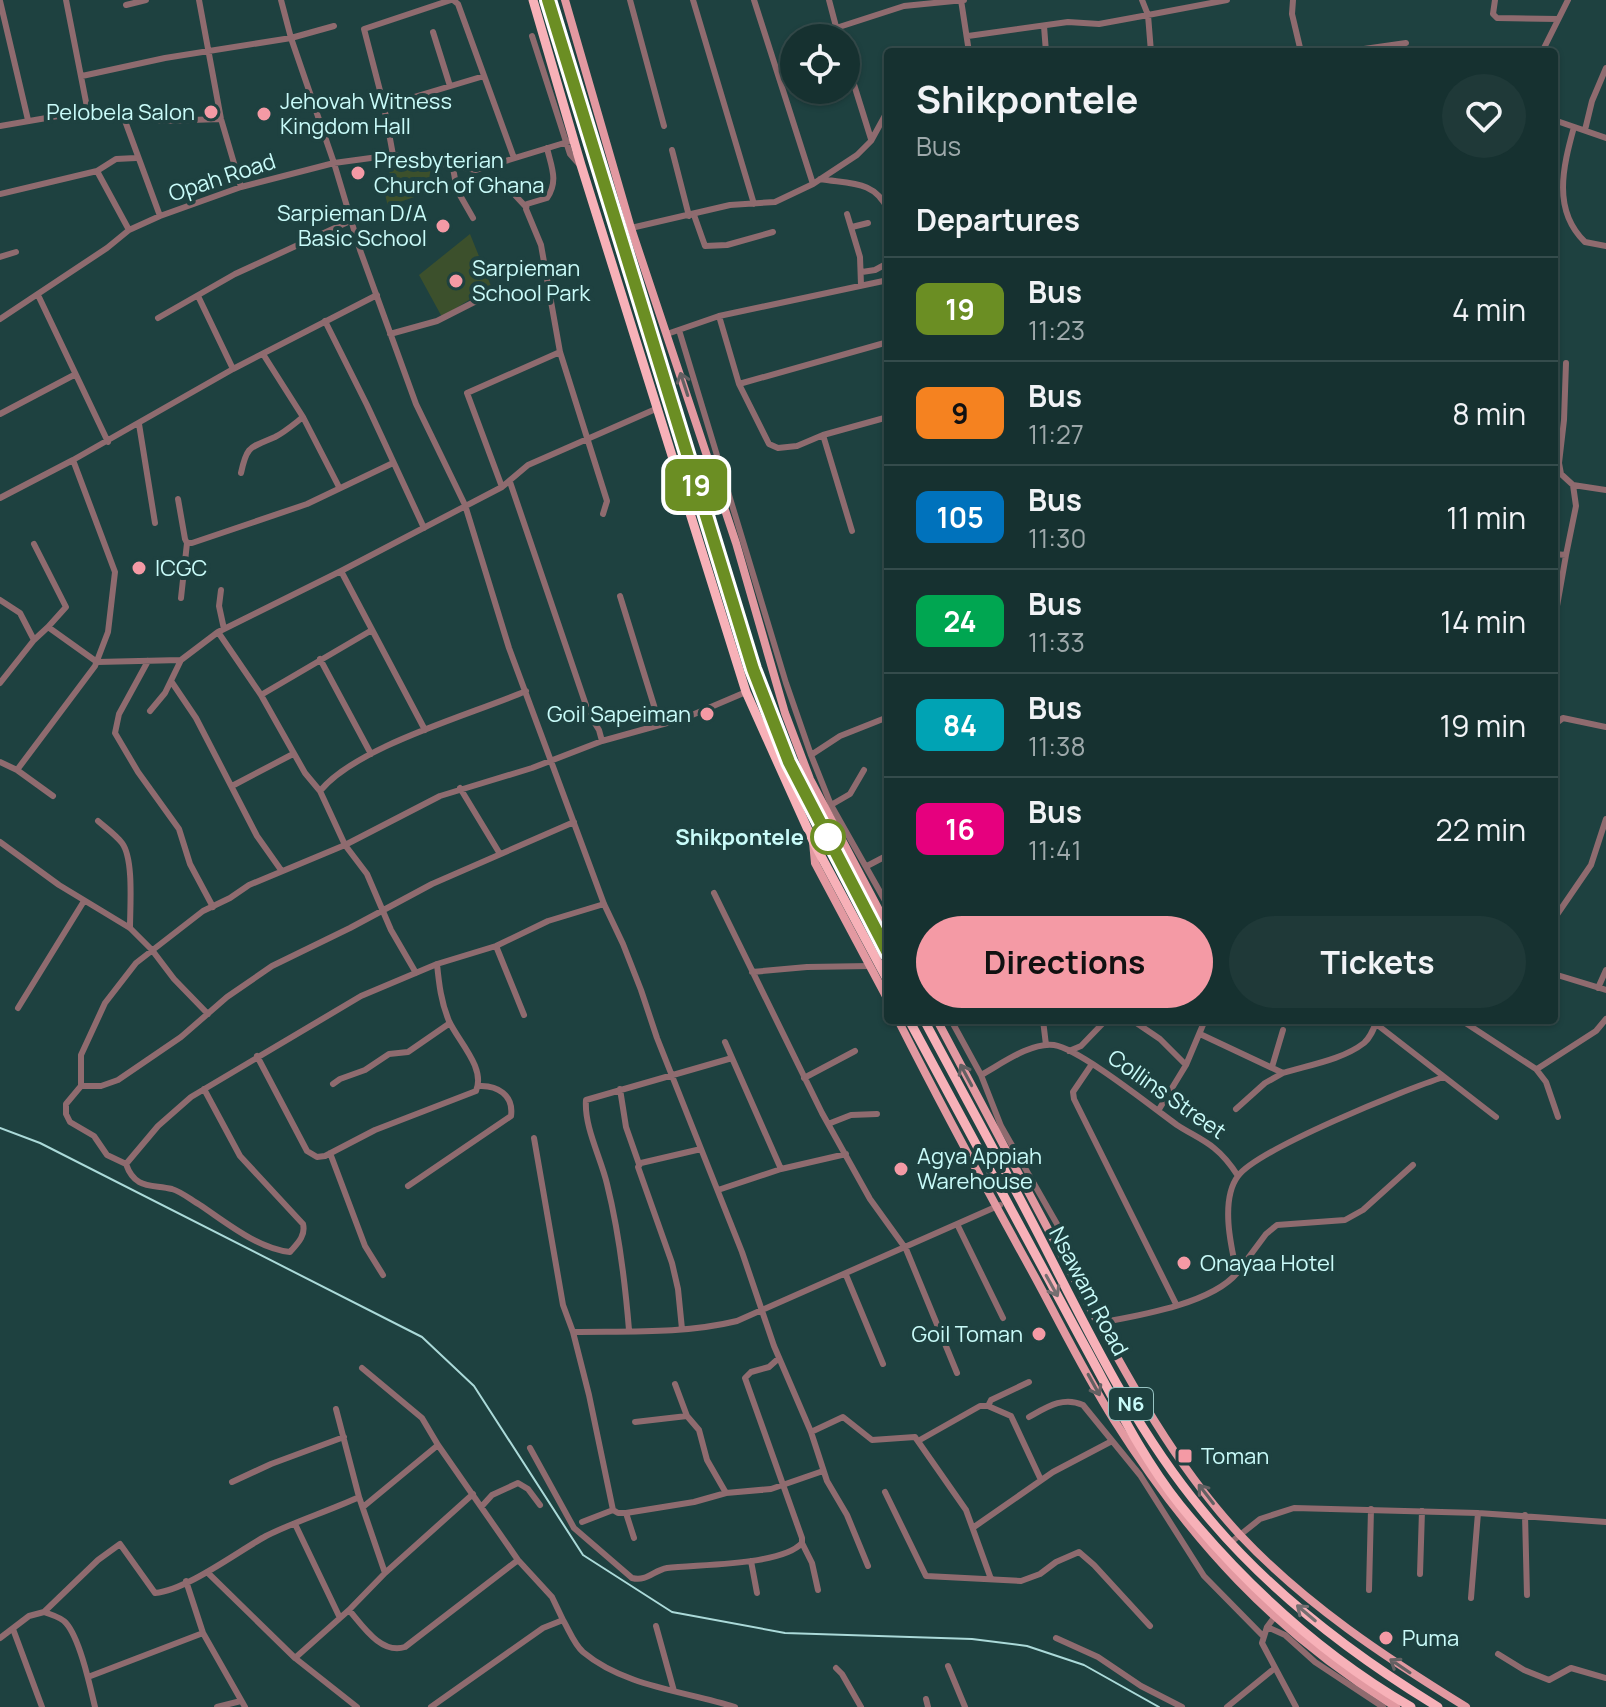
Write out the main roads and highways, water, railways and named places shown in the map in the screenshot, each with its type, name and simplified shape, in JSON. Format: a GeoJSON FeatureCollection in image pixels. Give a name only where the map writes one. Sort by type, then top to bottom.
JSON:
{"type":"FeatureCollection","features":[{"type":"Feature","properties":{"kind":"highway"},"geometry":{"type":"LineString","coordinates":[[533,0],[570,142],[581,165],[746,692],[813,841],[884,974]]}},
{"type":"Feature","properties":{"kind":"highway"},"geometry":{"type":"LineString","coordinates":[[548,0],[753,669],[789,762],[884,945]]}},
{"type":"Feature","properties":{"kind":"highway","name":"Nsawam Road"},"geometry":{"type":"LineString","coordinates":[[911,1024],[1001,1205],[1135,1437],[1172,1493],[1276,1615],[1411,1707]]}},
{"type":"Feature","properties":{"kind":"highway","name":"Nsawam Road"},"geometry":{"type":"LineString","coordinates":[[926,1024],[1087,1330],[1149,1435],[1184,1487],[1230,1543],[1306,1614],[1408,1689],[1438,1707]]}},
{"type":"Feature","properties":{"kind":"main road"},"geometry":{"type":"LineString","coordinates":[[565,0],[631,228],[736,543],[785,713],[810,779],[884,919]]}},
{"type":"Feature","properties":{"kind":"main road"},"geometry":{"type":"LineString","coordinates":[[813,841],[815,863],[884,992]]}},
{"type":"Feature","properties":{"kind":"main road"},"geometry":{"type":"LineString","coordinates":[[900,1024],[1001,1205]]}},
{"type":"Feature","properties":{"kind":"main road"},"geometry":{"type":"LineString","coordinates":[[939,1024],[1150,1417],[1203,1491],[1240,1535],[1311,1603],[1466,1707]]}},
{"type":"Feature","properties":{"kind":"main road"},"geometry":{"type":"LineString","coordinates":[[1276,1615],[1365,1688],[1396,1707]]}},
{"type":"Feature","properties":{"kind":"railway"},"geometry":{"type":"LineString","coordinates":[[0,1128],[40,1143],[422,1337],[474,1386],[583,1555],[672,1612],[785,1633],[972,1639],[1027,1646],[1084,1665],[1159,1707]]}},
{"type":"Feature","properties":{"kind":"place","name":"Pelobela Salon"},"geometry":{"type":"Point","coordinates":[211,112]}},
{"type":"Feature","properties":{"kind":"place","name":"Jehovah Witness Kingdom Hall"},"geometry":{"type":"Point","coordinates":[264,114]}},
{"type":"Feature","properties":{"kind":"place","name":"Presbyterian Church of Ghana"},"geometry":{"type":"Point","coordinates":[358,173]}},
{"type":"Feature","properties":{"kind":"place","name":"Sarpieman D/A Basic School"},"geometry":{"type":"Point","coordinates":[443,226]}},
{"type":"Feature","properties":{"kind":"place","name":"Sarpieman School Park"},"geometry":{"type":"Point","coordinates":[456,281]}},
{"type":"Feature","properties":{"kind":"place","name":"ICGC"},"geometry":{"type":"Point","coordinates":[139,568]}},
{"type":"Feature","properties":{"kind":"place","name":"Goil Sapeiman"},"geometry":{"type":"Point","coordinates":[707,714]}},
{"type":"Feature","properties":{"kind":"place","name":"Shikpontele"},"geometry":{"type":"Point","coordinates":[828,837]}},
{"type":"Feature","properties":{"kind":"place","name":"Agya Appiah Warehouse"},"geometry":{"type":"Point","coordinates":[901,1169]}},
{"type":"Feature","properties":{"kind":"place","name":"Onayaa Hotel"},"geometry":{"type":"Point","coordinates":[1184,1263]}},
{"type":"Feature","properties":{"kind":"place","name":"Goil Toman"},"geometry":{"type":"Point","coordinates":[1039,1334]}},
{"type":"Feature","properties":{"kind":"place","name":"Toman"},"geometry":{"type":"Point","coordinates":[1185,1456]}},
{"type":"Feature","properties":{"kind":"place","name":"Puma"},"geometry":{"type":"Point","coordinates":[1386,1638]}}]}
